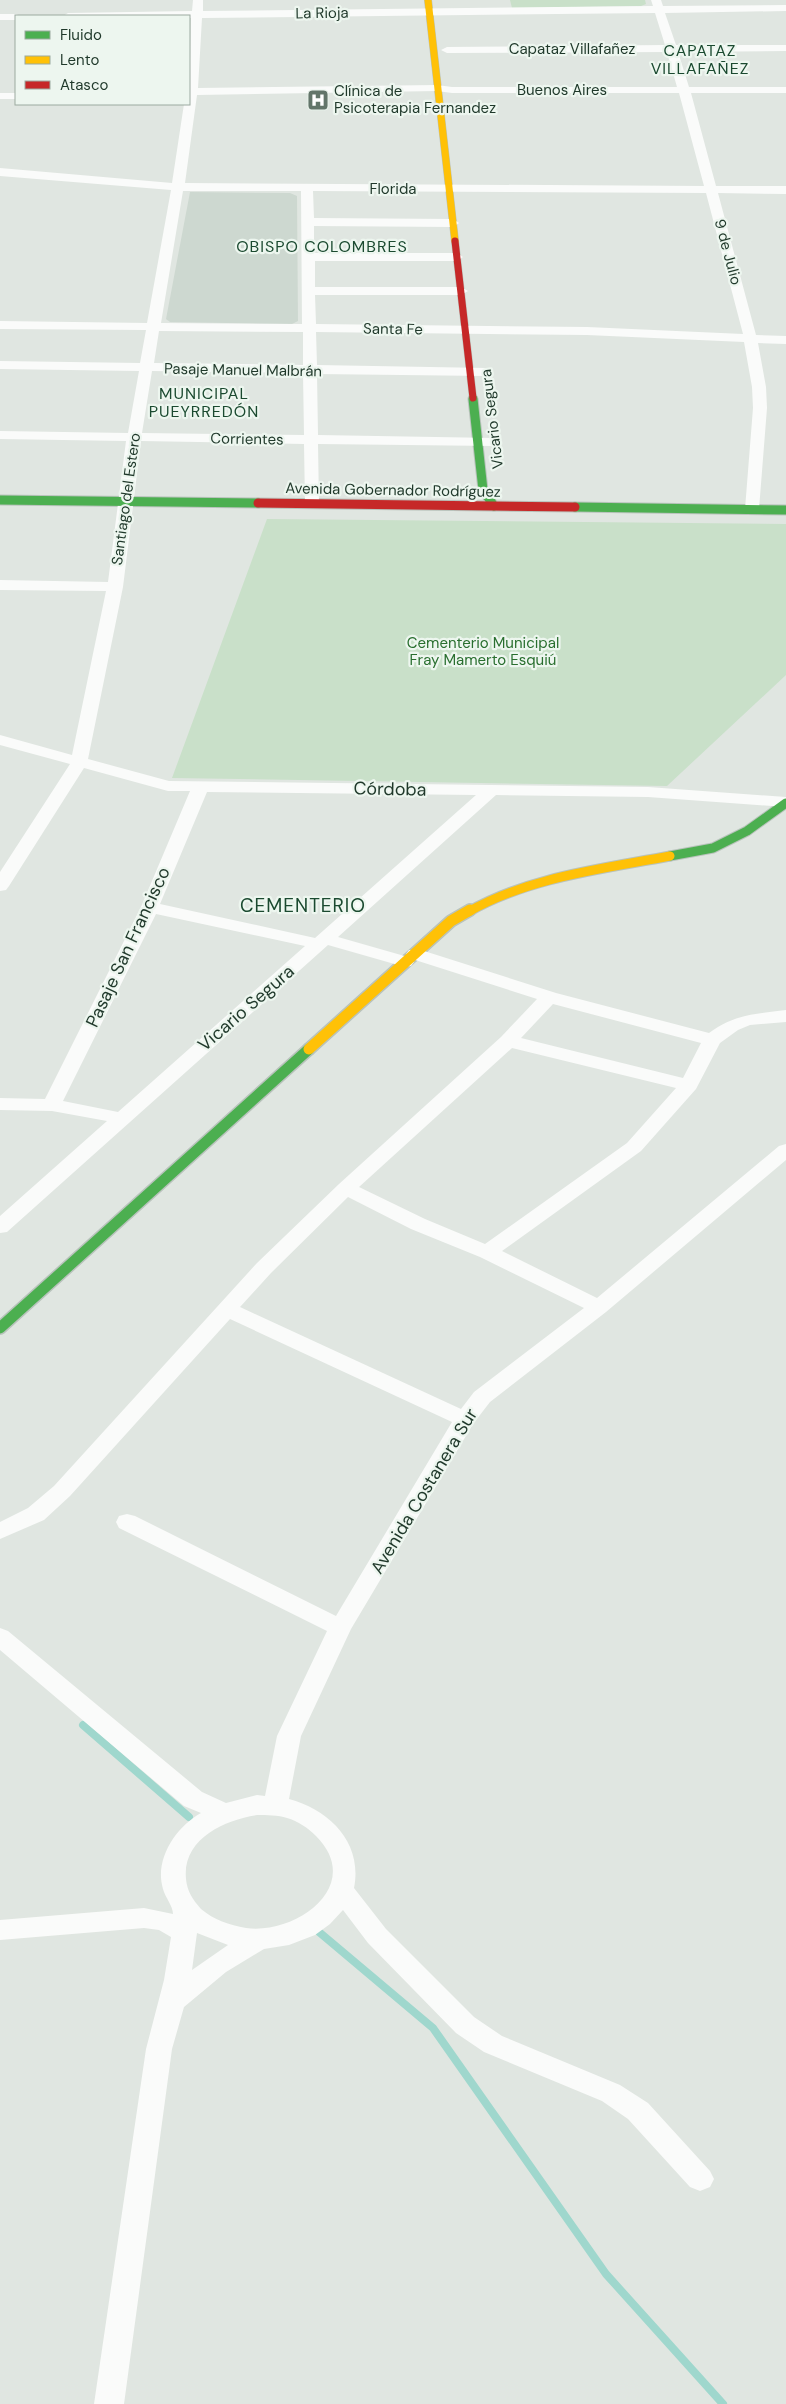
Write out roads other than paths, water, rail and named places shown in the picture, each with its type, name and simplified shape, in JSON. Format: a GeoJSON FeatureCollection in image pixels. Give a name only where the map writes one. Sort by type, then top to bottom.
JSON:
{"type":"FeatureCollection","features":[{"type":"Feature","properties":{"kind":"street","name":"Santiago del Estero"},"geometry":{"type":"LineString","coordinates":[[190,92],[198,0]]}},
{"type":"Feature","properties":{"kind":"street","name":"Vicario Segura"},"geometry":{"type":"LineString","coordinates":[[428,0],[483,490],[494,506]]}},
{"type":"Feature","properties":{"kind":"street"},"geometry":{"type":"LineString","coordinates":[[441,0],[443,17]]}},
{"type":"Feature","properties":{"kind":"street","name":"La Rioja"},"geometry":{"type":"LineString","coordinates":[[190,15],[429,12],[443,17],[657,5],[786,8]]}},
{"type":"Feature","properties":{"kind":"street","name":"9 de Julio"},"geometry":{"type":"LineString","coordinates":[[657,5],[684,90],[750,337],[759,387],[760,408],[752,509]]}},
{"type":"Feature","properties":{"kind":"street"},"geometry":{"type":"LineString","coordinates":[[0,17],[15,17]]}},
{"type":"Feature","properties":{"kind":"street"},"geometry":{"type":"LineString","coordinates":[[447,45],[453,95]]}},
{"type":"Feature","properties":{"kind":"street","name":"Capataz Villafañez"},"geometry":{"type":"LineString","coordinates":[[447,45],[786,48]]}},
{"type":"Feature","properties":{"kind":"street","name":"Buenos Aires"},"geometry":{"type":"LineString","coordinates":[[190,92],[438,88],[453,95],[684,90],[786,90]]}},
{"type":"Feature","properties":{"kind":"street"},"geometry":{"type":"LineString","coordinates":[[0,96],[15,96]]}},
{"type":"Feature","properties":{"kind":"street","name":"Santiago del Estero"},"geometry":{"type":"LineString","coordinates":[[0,886],[79,763],[115,587],[134,437],[178,187],[188,105]]}},
{"type":"Feature","properties":{"kind":"street","name":"Florida"},"geometry":{"type":"LineString","coordinates":[[0,172],[178,187],[464,190],[786,190]]}},
{"type":"Feature","properties":{"kind":"street"},"geometry":{"type":"LineString","coordinates":[[307,189],[312,371],[312,504]]}},
{"type":"Feature","properties":{"kind":"street"},"geometry":{"type":"LineString","coordinates":[[308,222],[453,223]]}},
{"type":"Feature","properties":{"kind":"street"},"geometry":{"type":"LineString","coordinates":[[309,257],[457,257]]}},
{"type":"Feature","properties":{"kind":"street"},"geometry":{"type":"LineString","coordinates":[[310,291],[461,291]]}},
{"type":"Feature","properties":{"kind":"street","name":"Santa Fe"},"geometry":{"type":"LineString","coordinates":[[0,325],[587,331],[786,340]]}},
{"type":"Feature","properties":{"kind":"street","name":"Pasaje Manuel Malbrán"},"geometry":{"type":"LineString","coordinates":[[0,365],[312,371],[486,372]]}},
{"type":"Feature","properties":{"kind":"street","name":"Corrientes"},"geometry":{"type":"LineString","coordinates":[[0,435],[494,442]]}},
{"type":"Feature","properties":{"kind":"street","name":"Vicario Segura"},"geometry":{"type":"LineString","coordinates":[[494,506],[500,490]]}},
{"type":"Feature","properties":{"kind":"street","name":"Avenida Gobernador Rodríguez"},"geometry":{"type":"LineString","coordinates":[[0,500],[786,510]]}},
{"type":"Feature","properties":{"kind":"street"},"geometry":{"type":"LineString","coordinates":[[0,585],[115,587]]}},
{"type":"Feature","properties":{"kind":"street","name":"Córdoba"},"geometry":{"type":"LineString","coordinates":[[1,743],[168,786],[648,792],[786,802]]}},
{"type":"Feature","properties":{"kind":"street","name":"Pasaje San Francisco"},"geometry":{"type":"LineString","coordinates":[[52,1106],[150,907],[200,787]]}},
{"type":"Feature","properties":{"kind":"street","name":"Vicario Segura"},"geometry":{"type":"LineString","coordinates":[[5,1217],[492,790]]}},
{"type":"Feature","properties":{"kind":"street"},"geometry":{"type":"LineString","coordinates":[[0,1328],[451,921],[476,905],[554,880],[713,848],[748,831],[786,802]]}},
{"type":"Feature","properties":{"kind":"street"},"geometry":{"type":"LineString","coordinates":[[150,907],[410,958],[712,1040]]}},
{"type":"Feature","properties":{"kind":"street"},"geometry":{"type":"LineString","coordinates":[[0,1531],[36,1514],[62,1491],[184,1354],[227,1310],[264,1268],[346,1188],[508,1040],[550,997]]}},
{"type":"Feature","properties":{"kind":"street"},"geometry":{"type":"LineString","coordinates":[[487,1252],[634,1147],[689,1085],[712,1040],[731,1026],[747,1020],[786,1016]]}},
{"type":"Feature","properties":{"kind":"street"},"geometry":{"type":"LineString","coordinates":[[508,1040],[689,1085]]}},
{"type":"Feature","properties":{"kind":"street"},"geometry":{"type":"LineString","coordinates":[[0,1104],[52,1106],[120,1118]]}},
{"type":"Feature","properties":{"kind":"street","name":"Avenida Costanera Sur"},"geometry":{"type":"LineString","coordinates":[[274,1806],[289,1736],[340,1628],[466,1418],[489,1391],[598,1307],[786,1150]]}},
{"type":"Feature","properties":{"kind":"street"},"geometry":{"type":"LineString","coordinates":[[346,1188],[418,1224],[487,1252],[598,1307]]}},
{"type":"Feature","properties":{"kind":"street"},"geometry":{"type":"LineString","coordinates":[[227,1310],[466,1418]]}},
{"type":"Feature","properties":{"kind":"street"},"geometry":{"type":"LineString","coordinates":[[127,1522],[340,1628]]}},
{"type":"Feature","properties":{"kind":"street"},"geometry":{"type":"LineString","coordinates":[[0,1637],[193,1799],[223,1812]]}},
{"type":"Feature","properties":{"kind":"street"},"geometry":{"type":"LineString","coordinates":[[0,1930],[144,1918],[163,1921],[185,1920],[203,1924],[225,1935],[259,1939],[277,1938],[310,1925],[334,1903],[341,1889],[344,1875],[343,1861],[339,1848],[321,1824],[307,1816],[274,1806],[257,1805],[223,1812],[208,1820],[184,1841],[177,1854],[174,1882],[185,1920],[174,2000],[159,2049],[109,2404]]}},
{"type":"Feature","properties":{"kind":"street"},"geometry":{"type":"LineString","coordinates":[[341,1889],[376,1936],[465,2025],[493,2044],[611,2093],[638,2111],[700,2179]]}},
{"type":"Feature","properties":{"kind":"street"},"geometry":{"type":"LineString","coordinates":[[174,2000],[217,1966],[259,1939]]}},
{"type":"Feature","properties":{"kind":"waterway"},"geometry":{"type":"LineString","coordinates":[[83,1725],[189,1817]]}},
{"type":"Feature","properties":{"kind":"waterway"},"geometry":{"type":"LineString","coordinates":[[319,1932],[433,2028],[606,2274],[723,2404]]}},
{"type":"Feature","properties":{"kind":"place","name":"Clínica de Psicoterapia Fernandez"},"geometry":{"type":"Point","coordinates":[318,100]}},
{"type":"Feature","properties":{"kind":"district","name":"CAPATAZ VILLAFAÑEZ"},"geometry":{"type":"Point","coordinates":[700,59]}},
{"type":"Feature","properties":{"kind":"district","name":"OBISPO COLOMBRES"},"geometry":{"type":"Point","coordinates":[322,246]}},
{"type":"Feature","properties":{"kind":"district","name":"MUNICIPAL PUEYRREDÓN"},"geometry":{"type":"Point","coordinates":[204,402]}},
{"type":"Feature","properties":{"kind":"district","name":"CEMENTERIO"},"geometry":{"type":"Point","coordinates":[303,905]}},
{"type":"Feature","properties":{"kind":"park label","name":"Cementerio Municipal Fray Mamerto Esquiú"},"geometry":{"type":"Point","coordinates":[483,652]}}]}
